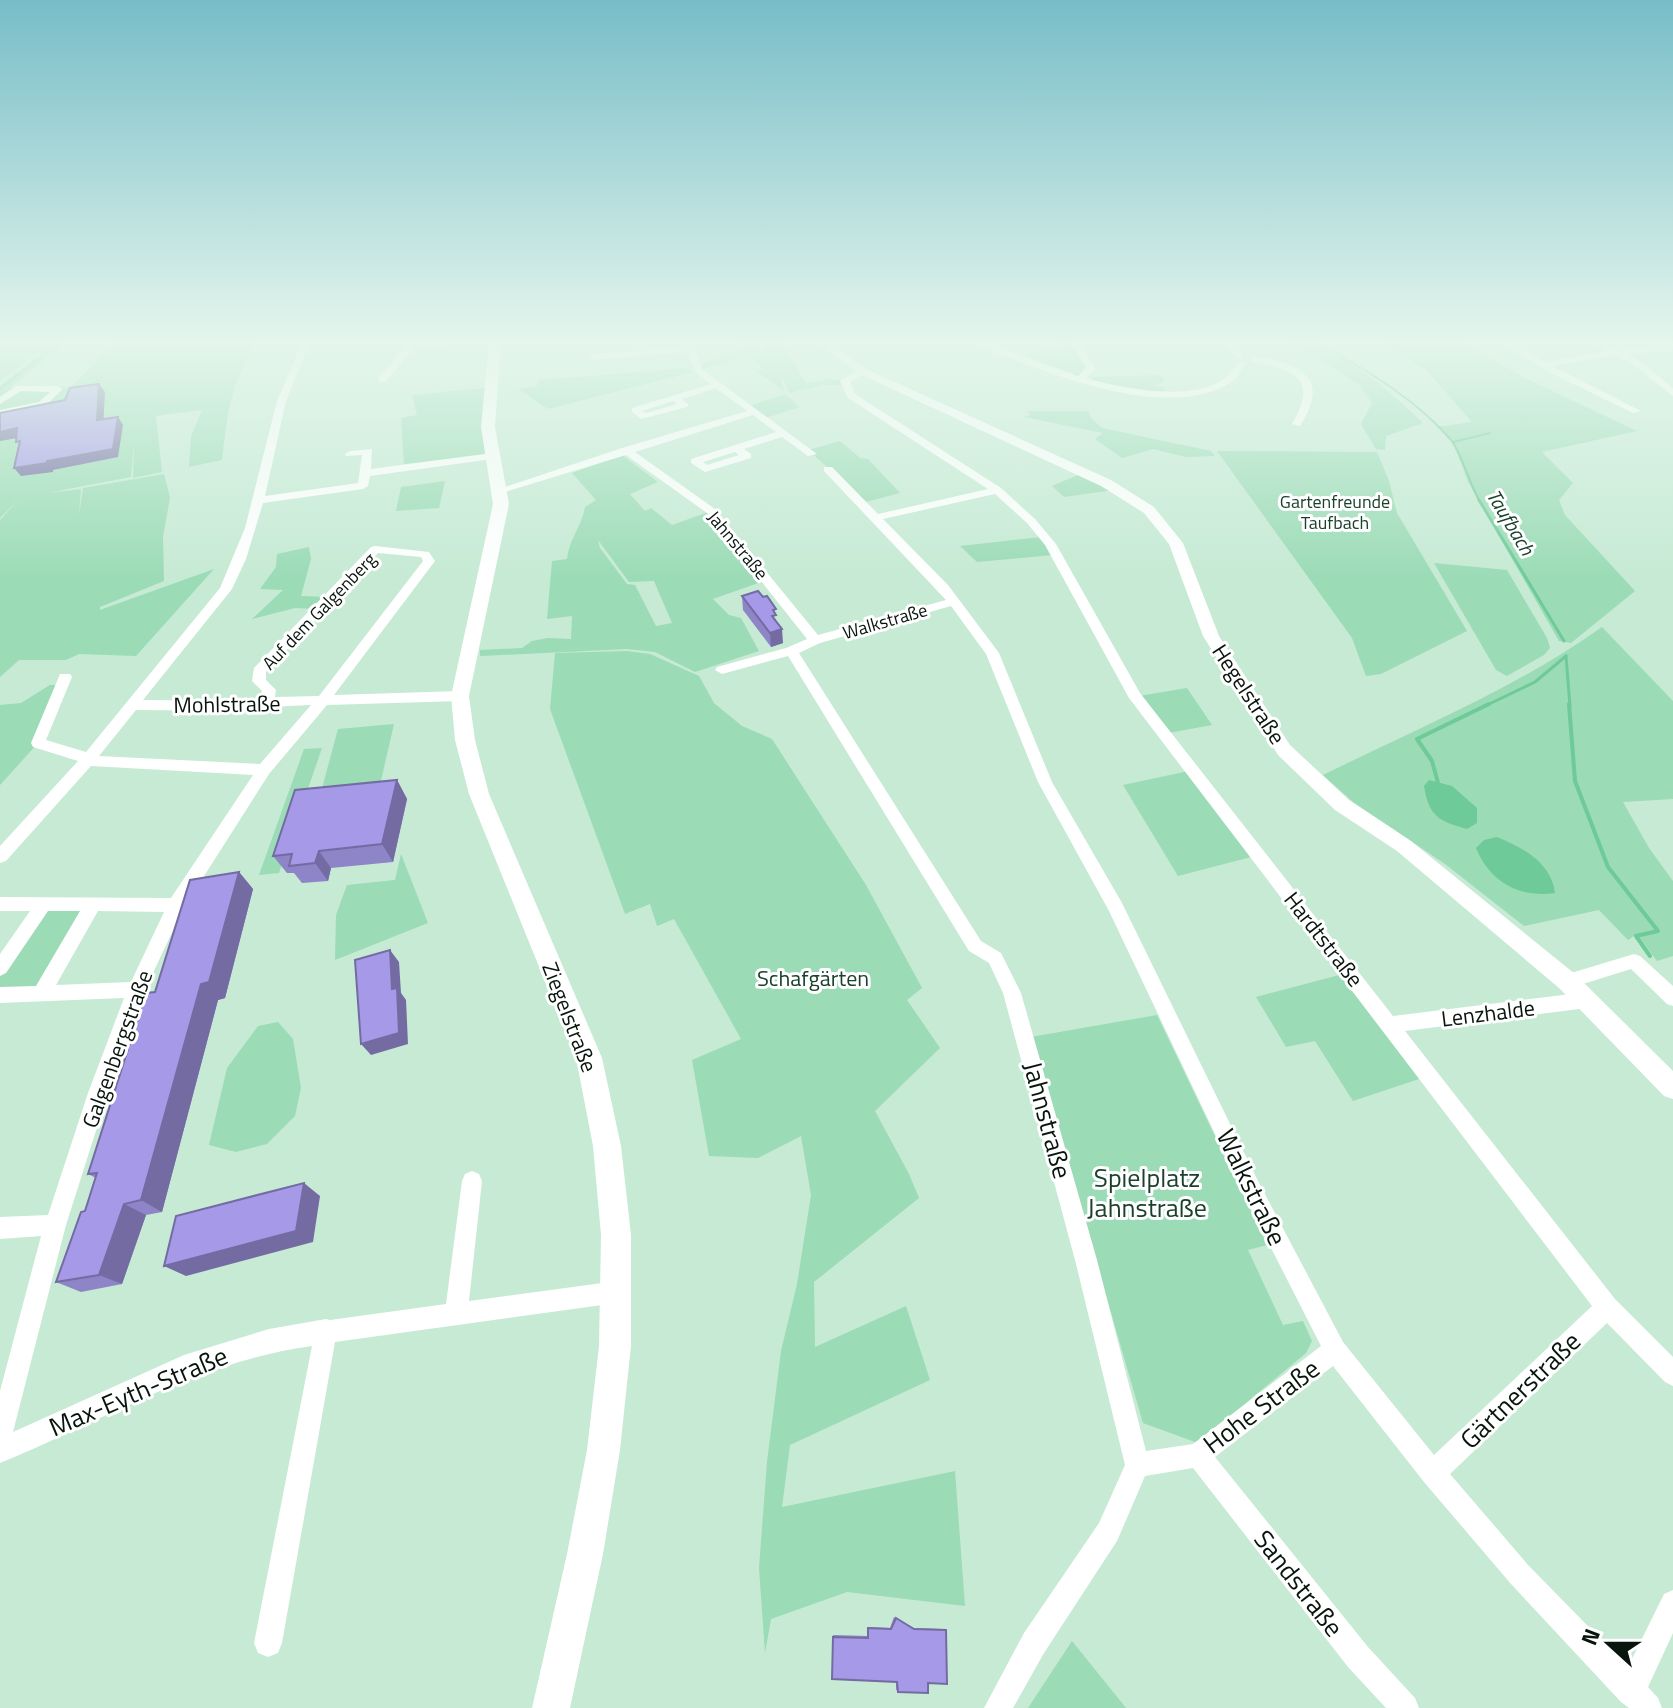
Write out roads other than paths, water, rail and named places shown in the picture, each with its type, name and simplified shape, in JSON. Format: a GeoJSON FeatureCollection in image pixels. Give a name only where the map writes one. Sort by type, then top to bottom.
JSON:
{"type":"FeatureCollection","features":[{"type":"Feature","properties":{"kind":"main road","name":"Ziegelstraße"},"geometry":{"type":"LineString","coordinates":[[489,420],[492,456],[501,490],[494,542],[460,696],[465,740],[479,794],[589,1058],[600,1102],[614,1200],[617,1292],[603,1445],[585,1550],[551,1708]]}},
{"type":"Feature","properties":{"kind":"street","name":"Mohlstraße"},"geometry":{"type":"LineString","coordinates":[[0,857],[87,761],[204,618],[237,569],[258,500],[276,420]]}},
{"type":"Feature","properties":{"kind":"street"},"geometry":{"type":"LineString","coordinates":[[501,490],[727,420]]}},
{"type":"Feature","properties":{"kind":"street"},"geometry":{"type":"LineString","coordinates":[[764,420],[812,454]]}},
{"type":"Feature","properties":{"kind":"street","name":"Hardtstraße"},"geometry":{"type":"LineString","coordinates":[[888,420],[997,490],[1031,521],[1050,544],[1134,695],[1607,1307],[1673,1374]]}},
{"type":"Feature","properties":{"kind":"street","name":"Hegelstraße"},"geometry":{"type":"LineString","coordinates":[[968,420],[1106,483],[1149,510],[1176,543],[1211,636],[1284,750],[1342,805],[1404,846],[1567,981],[1673,1088]]}},
{"type":"Feature","properties":{"kind":"street"},"geometry":{"type":"LineString","coordinates":[[1297,424],[1300,420]]}},
{"type":"Feature","properties":{"kind":"street"},"geometry":{"type":"LineString","coordinates":[[736,448],[783,433]]}},
{"type":"Feature","properties":{"kind":"street","name":"Jahnstraße"},"geometry":{"type":"LineString","coordinates":[[626,450],[711,511],[815,640]]}},
{"type":"Feature","properties":{"kind":"street"},"geometry":{"type":"LineString","coordinates":[[258,500],[363,486],[368,451],[350,454]]}},
{"type":"Feature","properties":{"kind":"street"},"geometry":{"type":"LineString","coordinates":[[365,469],[492,456]]}},
{"type":"Feature","properties":{"kind":"street","name":"Walkstraße"},"geometry":{"type":"LineString","coordinates":[[828,469],[955,601],[992,653],[1045,782],[1116,908],[1250,1186],[1335,1350],[1433,1473],[1520,1575],[1640,1700]]}},
{"type":"Feature","properties":{"kind":"street"},"geometry":{"type":"LineString","coordinates":[[877,517],[997,490]]}},
{"type":"Feature","properties":{"kind":"street","name":"Auf dem Galgenberg"},"geometry":{"type":"LineString","coordinates":[[268,702],[269,690],[259,681],[259,671],[375,549],[415,552]]}},
{"type":"Feature","properties":{"kind":"street","name":"Galgenbergstraße"},"geometry":{"type":"LineString","coordinates":[[0,1437],[55,1225],[136,990],[176,905],[264,770],[321,703],[423,572],[429,561],[425,554],[415,552]]}},
{"type":"Feature","properties":{"kind":"street","name":"Walkstraße"},"geometry":{"type":"LineString","coordinates":[[815,640],[955,601]]}},
{"type":"Feature","properties":{"kind":"street"},"geometry":{"type":"LineString","coordinates":[[722,670],[791,651],[815,640]]}},
{"type":"Feature","properties":{"kind":"street","name":"Jahnstraße"},"geometry":{"type":"LineString","coordinates":[[791,651],[975,946],[995,958],[1012,993],[1086,1260],[1137,1465]]}},
{"type":"Feature","properties":{"kind":"street"},"geometry":{"type":"LineString","coordinates":[[65,677],[38,743],[81,756],[87,761],[264,770]]}},
{"type":"Feature","properties":{"kind":"street"},"geometry":{"type":"LineString","coordinates":[[321,703],[460,696]]}},
{"type":"Feature","properties":{"kind":"street","name":"Mohlstraße"},"geometry":{"type":"LineString","coordinates":[[132,705],[321,703]]}},
{"type":"Feature","properties":{"kind":"street"},"geometry":{"type":"LineString","coordinates":[[41,994],[94,903]]}},
{"type":"Feature","properties":{"kind":"street"},"geometry":{"type":"LineString","coordinates":[[0,904],[176,905]]}},
{"type":"Feature","properties":{"kind":"street"},"geometry":{"type":"LineString","coordinates":[[0,968],[43,905]]}},
{"type":"Feature","properties":{"kind":"street"},"geometry":{"type":"LineString","coordinates":[[1567,981],[1634,961],[1673,998]]}},
{"type":"Feature","properties":{"kind":"street"},"geometry":{"type":"LineString","coordinates":[[0,995],[136,990]]}},
{"type":"Feature","properties":{"kind":"street","name":"Lenzhalde"},"geometry":{"type":"LineString","coordinates":[[1390,1025],[1587,1000]]}},
{"type":"Feature","properties":{"kind":"street"},"geometry":{"type":"LineString","coordinates":[[456,1314],[472,1181]]}},
{"type":"Feature","properties":{"kind":"street"},"geometry":{"type":"LineString","coordinates":[[0,1228],[55,1225]]}},
{"type":"Feature","properties":{"kind":"street","name":"Max-Eyth-Straße"},"geometry":{"type":"LineString","coordinates":[[0,1451],[184,1367],[269,1340],[617,1292]]}},
{"type":"Feature","properties":{"kind":"street","name":"Gärtnerstraße"},"geometry":{"type":"LineString","coordinates":[[1433,1473],[1607,1307]]}},
{"type":"Feature","properties":{"kind":"street"},"geometry":{"type":"LineString","coordinates":[[268,1643],[326,1330]]}},
{"type":"Feature","properties":{"kind":"street","name":"Hohe Straße"},"geometry":{"type":"LineString","coordinates":[[1137,1465],[1198,1455],[1335,1350]]}},
{"type":"Feature","properties":{"kind":"street","name":"Sandstraße"},"geometry":{"type":"LineString","coordinates":[[1198,1455],[1358,1657],[1405,1708]]}},
{"type":"Feature","properties":{"kind":"street"},"geometry":{"type":"LineString","coordinates":[[998,1708],[1034,1643],[1108,1532],[1137,1465]]}},
{"type":"Feature","properties":{"kind":"street"},"geometry":{"type":"LineString","coordinates":[[1640,1700],[1673,1603]]}},
{"type":"Feature","properties":{"kind":"waterway","name":"Taufbach"},"geometry":{"type":"LineString","coordinates":[[1431,420],[1455,445],[1479,501]]}},
{"type":"Feature","properties":{"kind":"waterway"},"geometry":{"type":"LineString","coordinates":[[1453,442],[1490,433]]}},
{"type":"Feature","properties":{"kind":"waterway","name":"Taufbach"},"geometry":{"type":"LineString","coordinates":[[1479,501],[1564,641]]}},
{"type":"Feature","properties":{"kind":"waterway"},"geometry":{"type":"LineString","coordinates":[[1485,706],[1535,682],[1566,656],[1570,706]]}},
{"type":"Feature","properties":{"kind":"waterway"},"geometry":{"type":"LineString","coordinates":[[1438,783],[1432,761],[1417,739],[1489,704]]}},
{"type":"Feature","properties":{"kind":"waterway","name":"Taufbach"},"geometry":{"type":"LineString","coordinates":[[1569,704],[1575,781],[1608,867],[1658,931],[1636,936],[1650,956]]}},
{"type":"Feature","properties":{"kind":"park label","name":"Gartenfreunde Taufbach"},"geometry":{"type":"Point","coordinates":[1335,511]}},
{"type":"Feature","properties":{"kind":"park label","name":"Schafgärten"},"geometry":{"type":"Point","coordinates":[813,978]}},
{"type":"Feature","properties":{"kind":"park label","name":"Spielplatz Jahnstraße"},"geometry":{"type":"Point","coordinates":[1147,1192]}}]}
